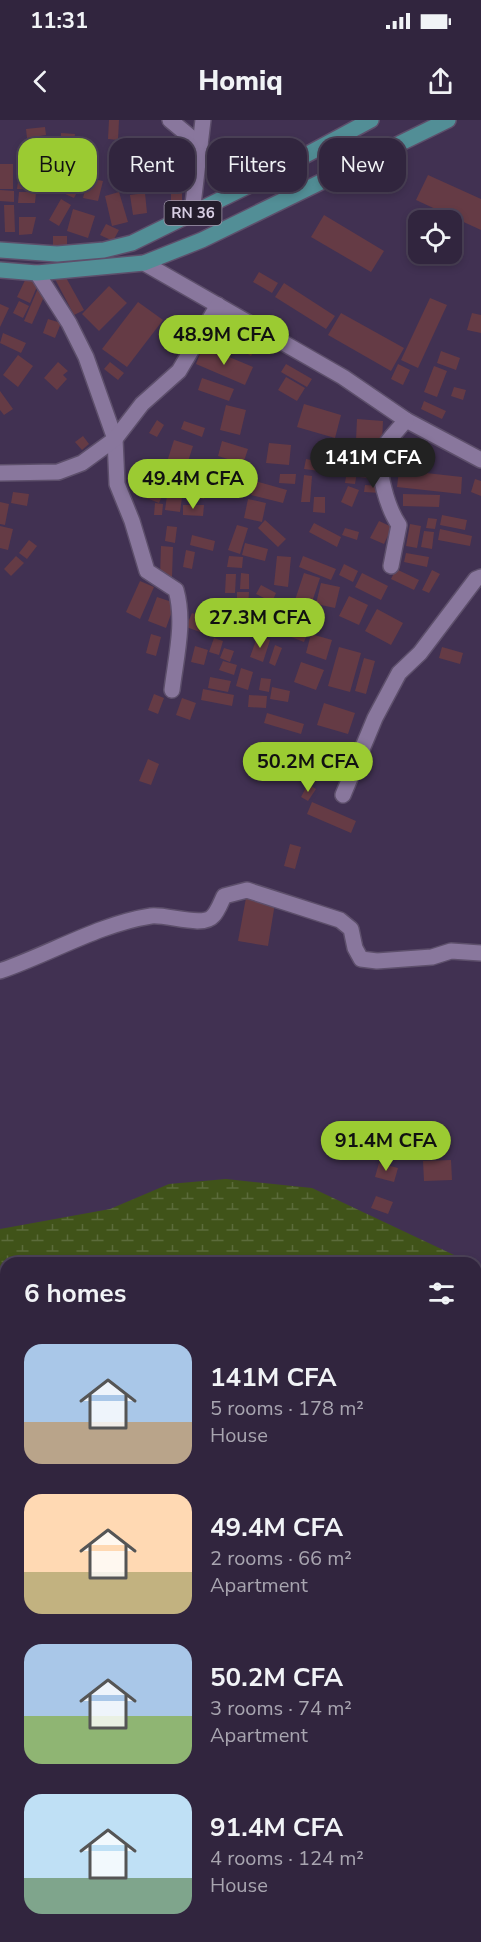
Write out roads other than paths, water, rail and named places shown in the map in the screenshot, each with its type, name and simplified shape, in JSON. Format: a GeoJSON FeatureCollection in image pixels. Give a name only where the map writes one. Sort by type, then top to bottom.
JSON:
{"type":"FeatureCollection","features":[{"type":"Feature","properties":{"kind":"main road","name":"RN 36"},"geometry":{"type":"LineString","coordinates":[[0,250],[57,254],[104,250],[132,243],[370,120]]}},
{"type":"Feature","properties":{"kind":"main road","name":"RN 36"},"geometry":{"type":"LineString","coordinates":[[0,270],[37,273],[144,263],[202,240],[448,120]]}},
{"type":"Feature","properties":{"kind":"street"},"geometry":{"type":"LineString","coordinates":[[170,120],[200,145]]}},
{"type":"Feature","properties":{"kind":"street"},"geometry":{"type":"LineString","coordinates":[[192,213],[203,120]]}},
{"type":"Feature","properties":{"kind":"street"},"geometry":{"type":"LineString","coordinates":[[144,263],[343,377],[406,420],[481,460]]}},
{"type":"Feature","properties":{"kind":"street"},"geometry":{"type":"LineString","coordinates":[[37,273],[69,324],[86,357],[115,439],[117,484],[132,521],[147,572],[176,590],[180,603],[172,690]]}},
{"type":"Feature","properties":{"kind":"street"},"geometry":{"type":"LineString","coordinates":[[0,473],[58,472],[82,463],[115,439],[142,404],[179,371],[218,305]]}},
{"type":"Feature","properties":{"kind":"street"},"geometry":{"type":"LineString","coordinates":[[391,566],[399,525],[391,513],[386,498],[382,450],[406,420]]}},
{"type":"Feature","properties":{"kind":"street"},"geometry":{"type":"LineString","coordinates":[[343,795],[375,718],[399,673],[420,653],[476,579],[481,577]]}},
{"type":"Feature","properties":{"kind":"street"},"geometry":{"type":"LineString","coordinates":[[0,971],[40,957],[118,923],[154,916],[205,921],[213,916],[224,896],[247,890],[340,920],[351,929],[355,948],[361,959],[377,961],[432,957],[451,951],[481,953]]}}]}
